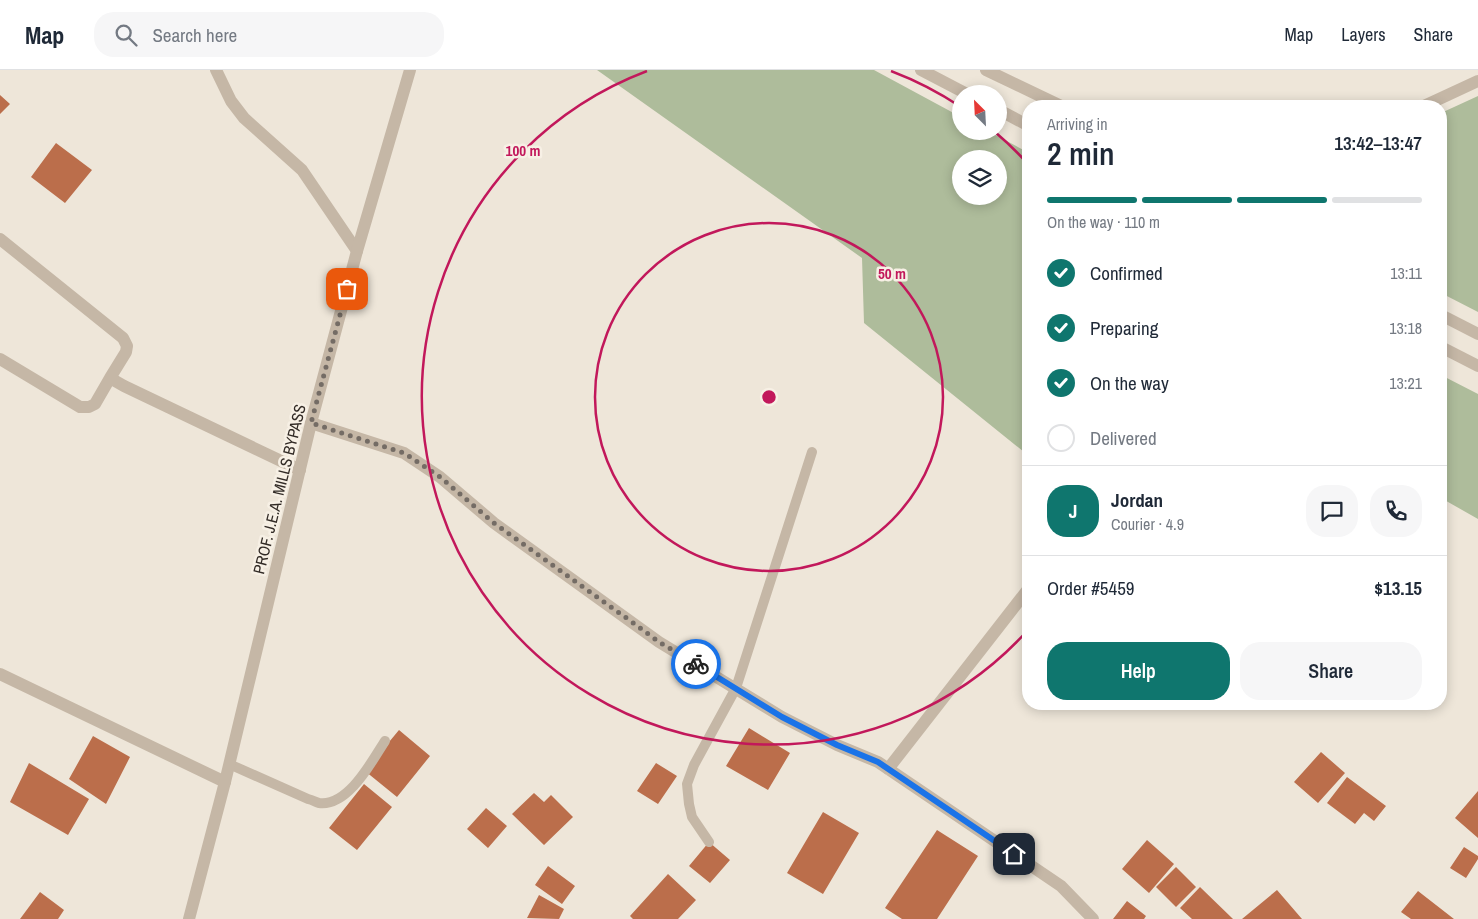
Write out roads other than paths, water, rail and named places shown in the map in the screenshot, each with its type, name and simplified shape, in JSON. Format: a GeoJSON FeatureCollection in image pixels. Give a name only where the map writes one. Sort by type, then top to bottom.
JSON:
{"type":"FeatureCollection","features":[{"type":"Feature","properties":{"kind":"street"},"geometry":{"type":"LineString","coordinates":[[216,70],[231,101],[244,118],[302,170],[357,251]]}},
{"type":"Feature","properties":{"kind":"street","name":"PROF. J.E.A. MILLS BYPASS"},"geometry":{"type":"LineString","coordinates":[[189,919],[225,782],[311,423],[357,251],[410,70]]}},
{"type":"Feature","properties":{"kind":"street"},"geometry":{"type":"LineString","coordinates":[[986,70],[1048,100]]}},
{"type":"Feature","properties":{"kind":"street"},"geometry":{"type":"LineString","coordinates":[[929,72],[952,85]]}},
{"type":"Feature","properties":{"kind":"street"},"geometry":{"type":"LineString","coordinates":[[1437,100],[1478,81]]}},
{"type":"Feature","properties":{"kind":"street"},"geometry":{"type":"LineString","coordinates":[[1008,115],[1022,122]]}},
{"type":"Feature","properties":{"kind":"street"},"geometry":{"type":"LineString","coordinates":[[0,239],[123,338],[127,346],[126,352],[94,404],[89,407],[80,406],[0,359]]}},
{"type":"Feature","properties":{"kind":"street"},"geometry":{"type":"LineString","coordinates":[[1447,318],[1478,334]]}},
{"type":"Feature","properties":{"kind":"street"},"geometry":{"type":"LineString","coordinates":[[1447,350],[1478,366]]}},
{"type":"Feature","properties":{"kind":"street"},"geometry":{"type":"LineString","coordinates":[[110,378],[300,470]]}},
{"type":"Feature","properties":{"kind":"street"},"geometry":{"type":"LineString","coordinates":[[311,423],[404,453],[440,477],[494,523],[659,642],[782,717],[837,745],[878,762],[1061,886],[1093,919]]}},
{"type":"Feature","properties":{"kind":"street"},"geometry":{"type":"LineString","coordinates":[[888,769],[1022,597]]}},
{"type":"Feature","properties":{"kind":"street"},"geometry":{"type":"LineString","coordinates":[[0,674],[225,782]]}},
{"type":"Feature","properties":{"kind":"lane"},"geometry":{"type":"LineString","coordinates":[[709,842],[692,817],[687,784],[694,765],[736,688],[812,452]]}},
{"type":"Feature","properties":{"kind":"lane"},"geometry":{"type":"LineString","coordinates":[[229,764],[319,803],[328,803],[346,793],[356,783],[385,740]]}}]}
